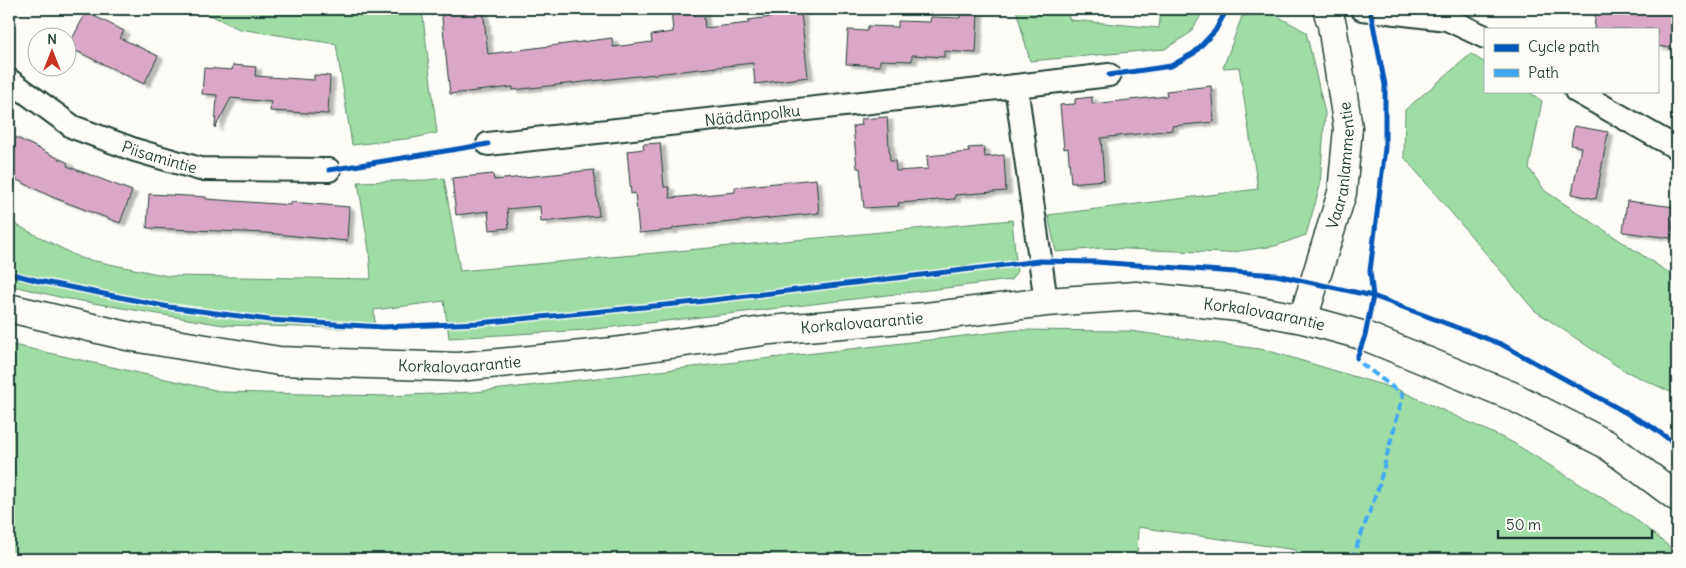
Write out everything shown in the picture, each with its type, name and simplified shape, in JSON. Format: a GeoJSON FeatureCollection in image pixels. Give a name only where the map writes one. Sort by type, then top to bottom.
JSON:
{"type":"FeatureCollection","features":[{"type":"Feature","properties":{"kind":"street","name":"Vaaranlammentie"},"geometry":{"type":"LineString","coordinates":[[1303,319],[1342,194],[1348,128],[1332,25],[1327,9]]}},
{"type":"Feature","properties":{"kind":"street"},"geometry":{"type":"LineString","coordinates":[[1362,9],[1447,19],[1484,37]]}},
{"type":"Feature","properties":{"kind":"street","name":"Näädänpolku"},"geometry":{"type":"LineString","coordinates":[[488,144],[836,107],[1109,75]]}},
{"type":"Feature","properties":{"kind":"street","name":"Piisamintie"},"geometry":{"type":"LineString","coordinates":[[9,80],[73,127],[135,150],[200,169],[329,170]]}},
{"type":"Feature","properties":{"kind":"street"},"geometry":{"type":"LineString","coordinates":[[1016,86],[1046,302]]}},
{"type":"Feature","properties":{"kind":"street"},"geometry":{"type":"LineString","coordinates":[[1578,92],[1677,148]]}},
{"type":"Feature","properties":{"kind":"street","name":"Korkalovaarantie"},"geometry":{"type":"LineString","coordinates":[[9,308],[126,336],[279,361],[458,366],[613,352],[770,330],[926,317],[1046,302],[1136,296],[1238,307],[1303,319],[1365,336],[1512,396],[1606,444],[1677,497]]}},
{"type":"Feature","properties":{"kind":"green space"},"geometry":{"type":"Polygon","coordinates":[[[198,9],[422,9],[437,133],[414,138],[352,145],[336,44],[239,29],[198,9]]]}},
{"type":"Feature","properties":{"kind":"green space"},"geometry":{"type":"Polygon","coordinates":[[[1016,9],[1065,9],[1070,20],[1159,28],[1161,9],[1205,9],[1190,33],[1165,49],[1030,61],[1016,9]]]}},
{"type":"Feature","properties":{"kind":"green space"},"geometry":{"type":"Polygon","coordinates":[[[1272,13],[1306,32],[1325,113],[1320,186],[1306,235],[1275,246],[1226,253],[1102,248],[1056,252],[1048,215],[1258,189],[1239,67],[1223,68],[1242,16],[1272,13]]]}},
{"type":"Feature","properties":{"kind":"green space"},"geometry":{"type":"Polygon","coordinates":[[[1471,54],[1484,62],[1484,92],[1529,92],[1542,101],[1529,168],[1545,191],[1677,278],[1677,395],[1623,370],[1534,310],[1404,157],[1405,110],[1471,54]]]}},
{"type":"Feature","properties":{"kind":"green space"},"geometry":{"type":"Polygon","coordinates":[[[444,178],[460,271],[1012,220],[1017,271],[1011,280],[780,308],[586,330],[449,338],[444,301],[374,310],[375,329],[223,325],[63,298],[9,285],[9,221],[80,258],[168,276],[371,279],[369,250],[358,182],[444,178]]]}},
{"type":"Feature","properties":{"kind":"green space"},"geometry":{"type":"Polygon","coordinates":[[[1016,330],[1130,331],[1266,350],[1399,390],[1512,442],[1633,517],[1677,553],[1677,559],[1296,559],[1296,550],[1138,527],[1137,559],[9,559],[9,344],[224,392],[387,396],[475,392],[1016,330]]]}},
{"type":"Feature","properties":{"kind":"building"},"geometry":{"type":"Polygon","coordinates":[[[441,9],[483,9],[488,54],[612,38],[613,47],[652,42],[651,35],[673,32],[671,9],[703,9],[705,28],[749,23],[748,20],[801,13],[808,77],[755,84],[753,63],[513,90],[513,87],[450,94],[441,9]]]}},
{"type":"Feature","properties":{"kind":"building"},"geometry":{"type":"Polygon","coordinates":[[[1596,9],[1638,9],[1677,15],[1677,49],[1658,46],[1658,28],[1594,28],[1596,9]]]}},
{"type":"Feature","properties":{"kind":"building"},"geometry":{"type":"Polygon","coordinates":[[[86,12],[124,31],[120,38],[158,56],[144,84],[78,52],[78,28],[86,12]]]}},
{"type":"Feature","properties":{"kind":"building"},"geometry":{"type":"Polygon","coordinates":[[[960,12],[978,13],[976,53],[944,51],[944,57],[912,55],[912,61],[880,60],[880,66],[846,64],[848,30],[867,31],[868,26],[898,27],[898,21],[930,22],[931,17],[960,18],[960,12]]]}},
{"type":"Feature","properties":{"kind":"building"},"geometry":{"type":"Polygon","coordinates":[[[233,65],[256,67],[255,76],[314,80],[314,75],[330,76],[328,114],[270,111],[271,102],[231,98],[215,128],[217,95],[202,94],[204,68],[232,70],[233,65]]]}},
{"type":"Feature","properties":{"kind":"building"},"geometry":{"type":"Polygon","coordinates":[[[1211,86],[1214,122],[1172,126],[1172,130],[1101,138],[1104,180],[1071,183],[1068,148],[1064,149],[1060,105],[1075,104],[1075,99],[1092,97],[1092,104],[1167,96],[1166,91],[1211,86]]]}},
{"type":"Feature","properties":{"kind":"building"},"geometry":{"type":"Polygon","coordinates":[[[887,117],[890,161],[895,161],[896,171],[928,169],[927,156],[969,152],[968,148],[984,147],[985,157],[1004,155],[1006,191],[955,195],[955,199],[898,203],[899,206],[864,208],[860,168],[857,168],[853,126],[862,125],[861,119],[887,117]]]}},
{"type":"Feature","properties":{"kind":"building"},"geometry":{"type":"Polygon","coordinates":[[[1574,126],[1608,132],[1596,199],[1572,194],[1581,147],[1571,145],[1574,126]]]}},
{"type":"Feature","properties":{"kind":"building"},"geometry":{"type":"Polygon","coordinates":[[[9,134],[68,163],[67,166],[132,191],[120,223],[52,197],[9,176],[9,134]]]}},
{"type":"Feature","properties":{"kind":"building"},"geometry":{"type":"Polygon","coordinates":[[[660,143],[664,187],[669,187],[670,198],[735,192],[735,187],[816,179],[819,213],[639,233],[635,193],[631,194],[627,151],[644,149],[643,144],[660,143]]]}},
{"type":"Feature","properties":{"kind":"building"},"geometry":{"type":"Polygon","coordinates":[[[594,170],[599,216],[541,222],[540,206],[507,209],[509,228],[490,230],[488,211],[456,215],[452,178],[493,174],[494,180],[594,170]]]}},
{"type":"Feature","properties":{"kind":"building"},"geometry":{"type":"Polygon","coordinates":[[[149,194],[291,205],[291,202],[349,207],[347,241],[265,233],[147,228],[149,194]]]}},
{"type":"Feature","properties":{"kind":"building"},"geometry":{"type":"Polygon","coordinates":[[[1627,201],[1675,207],[1671,238],[1623,232],[1627,201]]]}},
{"type":"Feature","properties":{"kind":"marked path"},"geometry":{"type":"LineString","coordinates":[[1352,559],[1378,489],[1403,395],[1362,364],[1357,358]]}},
{"type":"Feature","properties":{"kind":"cycle path"},"geometry":{"type":"LineString","coordinates":[[1109,75],[1171,66],[1194,53],[1215,31],[1227,9]]}},
{"type":"Feature","properties":{"kind":"cycle path"},"geometry":{"type":"LineString","coordinates":[[1357,358],[1365,336],[1373,296],[1370,271],[1385,148],[1385,85],[1370,9]]}},
{"type":"Feature","properties":{"kind":"cycle path"},"geometry":{"type":"LineString","coordinates":[[329,170],[488,144]]}},
{"type":"Feature","properties":{"kind":"cycle path"},"geometry":{"type":"LineString","coordinates":[[9,273],[39,281],[169,307],[269,320],[382,327],[479,323],[696,302],[1039,261],[1096,262],[1276,275],[1373,296],[1501,344],[1652,427],[1677,445]]}}]}
